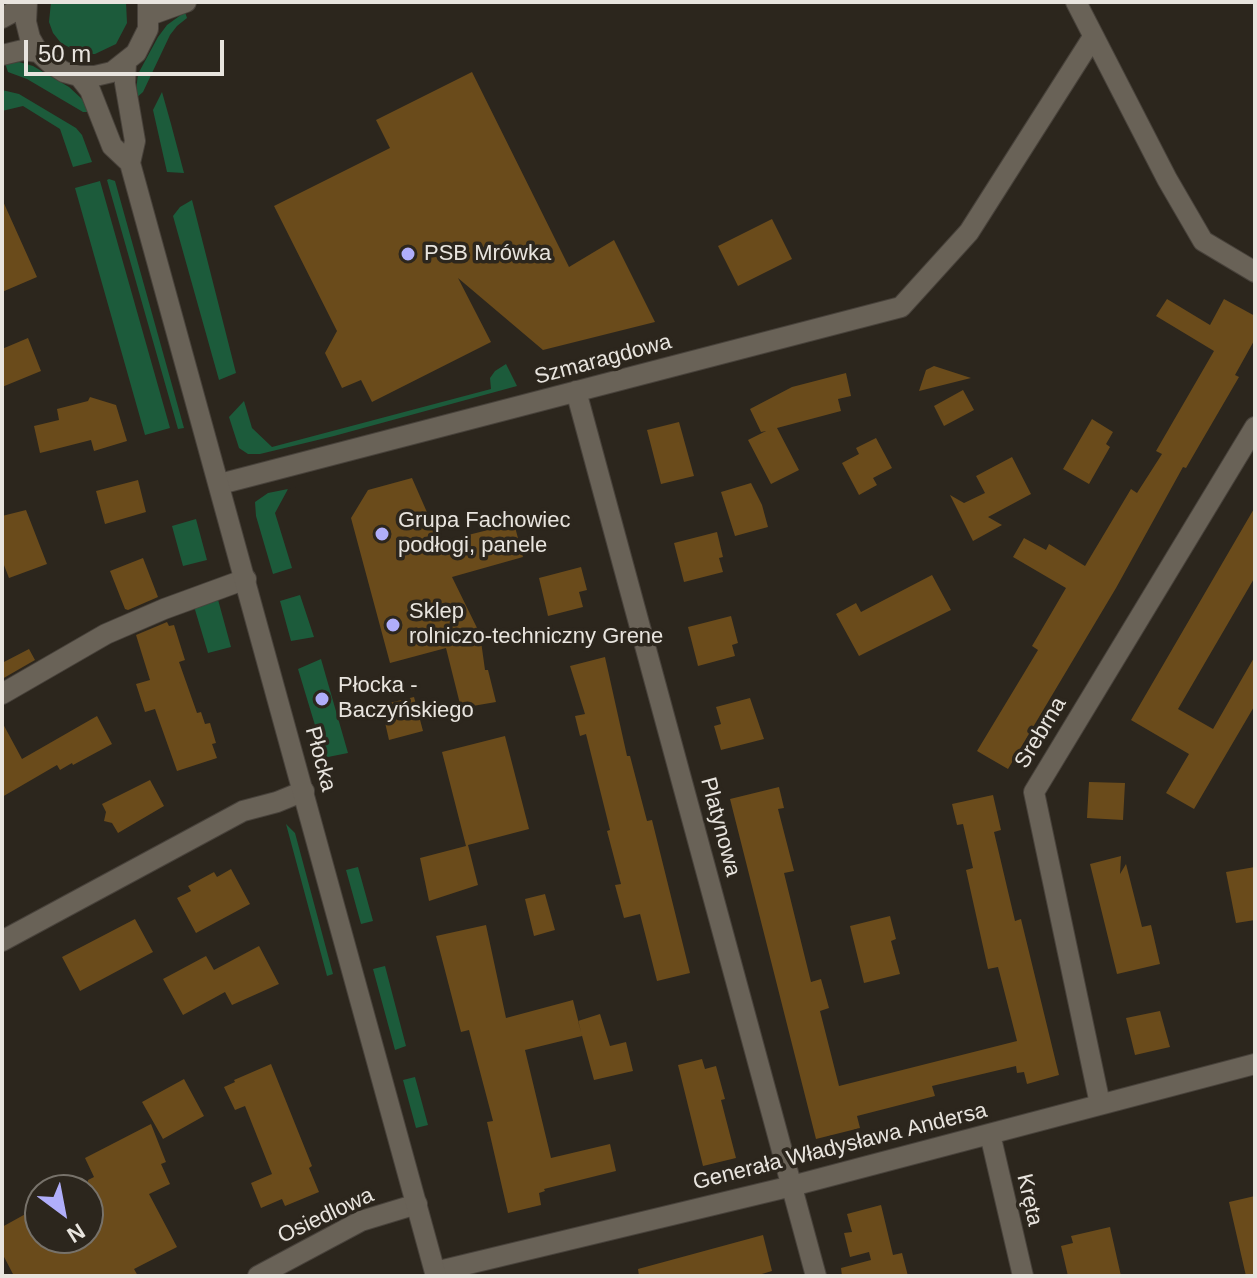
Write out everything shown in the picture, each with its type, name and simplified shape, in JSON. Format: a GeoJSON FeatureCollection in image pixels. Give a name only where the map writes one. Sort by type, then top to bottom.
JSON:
{"type":"FeatureCollection","features":[{"type":"Feature","properties":{"kind":"street"},"geometry":{"type":"LineString","coordinates":[[26,4],[30,38],[38,52],[57,68],[79,76],[95,76],[112,72],[126,63],[143,42],[149,9],[186,2]]}},
{"type":"Feature","properties":{"kind":"street"},"geometry":{"type":"LineString","coordinates":[[1076,2],[1167,179],[1203,241],[1255,272]]}},
{"type":"Feature","properties":{"kind":"street"},"geometry":{"type":"LineString","coordinates":[[2,18],[26,4]]}},
{"type":"Feature","properties":{"kind":"street","name":"Szmaragdowa"},"geometry":{"type":"LineString","coordinates":[[220,484],[901,307],[969,232],[1093,37]]}},
{"type":"Feature","properties":{"kind":"street"},"geometry":{"type":"LineString","coordinates":[[2,55],[23,50],[38,52]]}},
{"type":"Feature","properties":{"kind":"street","name":"Płocka"},"geometry":{"type":"LineString","coordinates":[[126,63],[125,83],[135,141],[130,163],[436,1274]]}},
{"type":"Feature","properties":{"kind":"street","name":"Płocka"},"geometry":{"type":"LineString","coordinates":[[79,76],[90,90],[112,146],[130,163]]}},
{"type":"Feature","properties":{"kind":"street","name":"Platynowa"},"geometry":{"type":"LineString","coordinates":[[576,391],[816,1276]]}},
{"type":"Feature","properties":{"kind":"street","name":"Srebrna"},"geometry":{"type":"LineString","coordinates":[[1100,1104],[1034,792],[1255,427]]}},
{"type":"Feature","properties":{"kind":"street"},"geometry":{"type":"LineString","coordinates":[[2,694],[106,634],[246,579]]}},
{"type":"Feature","properties":{"kind":"street"},"geometry":{"type":"LineString","coordinates":[[2,941],[243,811],[304,791]]}},
{"type":"Feature","properties":{"kind":"street","name":"Generała Władysława Andersa"},"geometry":{"type":"LineString","coordinates":[[436,1274],[792,1186],[1255,1064]]}},
{"type":"Feature","properties":{"kind":"street","name":"Kręta"},"geometry":{"type":"LineString","coordinates":[[990,1134],[1023,1276]]}},
{"type":"Feature","properties":{"kind":"street","name":"Osiedlowa"},"geometry":{"type":"LineString","coordinates":[[258,1276],[361,1221],[417,1204]]}},
{"type":"Feature","properties":{"kind":"green space"},"geometry":{"type":"Polygon","coordinates":[[[51,2],[126,2],[127,23],[116,44],[95,54],[82,54],[61,43],[53,33],[49,22],[51,2]]]}},
{"type":"Feature","properties":{"kind":"green space"},"geometry":{"type":"Polygon","coordinates":[[[185,12],[187,18],[170,35],[143,92],[135,99],[138,74],[158,37],[167,25],[185,12]]]}},
{"type":"Feature","properties":{"kind":"green space"},"geometry":{"type":"Polygon","coordinates":[[[19,62],[33,66],[69,87],[82,99],[89,112],[83,112],[27,79],[8,72],[5,63],[19,62]]]}},
{"type":"Feature","properties":{"kind":"green space"},"geometry":{"type":"Polygon","coordinates":[[[2,90],[19,94],[76,128],[82,135],[92,162],[73,167],[60,129],[23,106],[2,111],[2,90]]]}},
{"type":"Feature","properties":{"kind":"green space"},"geometry":{"type":"Polygon","coordinates":[[[162,92],[184,173],[167,172],[153,110],[162,92]]]}},
{"type":"Feature","properties":{"kind":"green space"},"geometry":{"type":"Polygon","coordinates":[[[109,179],[115,181],[184,428],[178,429],[109,179]]]}},
{"type":"Feature","properties":{"kind":"green space"},"geometry":{"type":"Polygon","coordinates":[[[100,181],[170,428],[145,435],[75,188],[100,181]]]}},
{"type":"Feature","properties":{"kind":"green space"},"geometry":{"type":"Polygon","coordinates":[[[192,200],[236,373],[219,380],[173,216],[192,200]]]}},
{"type":"Feature","properties":{"kind":"green space"},"geometry":{"type":"Polygon","coordinates":[[[506,364],[517,386],[260,454],[248,454],[239,448],[229,417],[244,401],[252,428],[272,447],[491,389],[490,378],[506,364]]]}},
{"type":"Feature","properties":{"kind":"green space"},"geometry":{"type":"Polygon","coordinates":[[[288,489],[275,513],[292,568],[273,574],[256,516],[255,502],[268,493],[288,489]]]}},
{"type":"Feature","properties":{"kind":"green space"},"geometry":{"type":"Polygon","coordinates":[[[196,519],[207,560],[183,566],[172,526],[196,519]]]}},
{"type":"Feature","properties":{"kind":"green space"},"geometry":{"type":"Polygon","coordinates":[[[300,595],[314,637],[291,641],[280,601],[300,595]]]}},
{"type":"Feature","properties":{"kind":"green space"},"geometry":{"type":"Polygon","coordinates":[[[217,596],[231,647],[208,653],[193,603],[217,596]]]}},
{"type":"Feature","properties":{"kind":"green space"},"geometry":{"type":"Polygon","coordinates":[[[321,659],[348,753],[328,757],[324,755],[298,669],[321,659]]]}},
{"type":"Feature","properties":{"kind":"green space"},"geometry":{"type":"Polygon","coordinates":[[[286,824],[295,833],[333,974],[327,976],[286,824]]]}},
{"type":"Feature","properties":{"kind":"green space"},"geometry":{"type":"Polygon","coordinates":[[[358,867],[373,921],[361,924],[346,870],[358,867]]]}},
{"type":"Feature","properties":{"kind":"green space"},"geometry":{"type":"Polygon","coordinates":[[[385,966],[406,1046],[395,1050],[373,969],[385,966]]]}},
{"type":"Feature","properties":{"kind":"green space"},"geometry":{"type":"Polygon","coordinates":[[[415,1077],[428,1125],[416,1128],[403,1080],[415,1077]]]}},
{"type":"Feature","properties":{"kind":"building","name":"PSB Mrówka"},"geometry":{"type":"Polygon","coordinates":[[[472,72],[569,267],[614,240],[655,322],[543,350],[458,278],[491,342],[372,402],[361,380],[342,388],[325,353],[337,331],[274,206],[390,148],[376,120],[472,72]]]}},
{"type":"Feature","properties":{"kind":"building"},"geometry":{"type":"Polygon","coordinates":[[[2,199],[37,277],[2,292],[2,199]]]}},
{"type":"Feature","properties":{"kind":"building"},"geometry":{"type":"Polygon","coordinates":[[[772,219],[792,259],[738,286],[718,246],[772,219]]]}},
{"type":"Feature","properties":{"kind":"building"},"geometry":{"type":"Polygon","coordinates":[[[1167,299],[1210,325],[1224,299],[1255,316],[1255,339],[1235,375],[1239,377],[1186,468],[1183,467],[1116,588],[1008,769],[977,751],[1038,650],[1032,646],[1066,588],[1013,557],[1024,538],[1046,550],[1049,544],[1085,566],[1131,489],[1137,493],[1162,454],[1156,451],[1214,351],[1156,316],[1167,299]]]}},
{"type":"Feature","properties":{"kind":"building"},"geometry":{"type":"Polygon","coordinates":[[[28,338],[41,371],[2,387],[2,349],[28,338]]]}},
{"type":"Feature","properties":{"kind":"building"},"geometry":{"type":"Polygon","coordinates":[[[934,366],[971,378],[919,391],[926,370],[934,366]]]}},
{"type":"Feature","properties":{"kind":"building"},"geometry":{"type":"Polygon","coordinates":[[[846,373],[851,396],[838,399],[841,411],[777,428],[799,470],[771,484],[748,440],[766,431],[761,432],[750,409],[792,387],[846,373]]]}},
{"type":"Feature","properties":{"kind":"building"},"geometry":{"type":"Polygon","coordinates":[[[963,390],[974,410],[944,426],[934,406],[963,390]]]}},
{"type":"Feature","properties":{"kind":"building"},"geometry":{"type":"Polygon","coordinates":[[[90,397],[116,405],[127,441],[94,451],[91,440],[40,453],[34,426],[59,420],[57,409],[88,401],[90,397]]]}},
{"type":"Feature","properties":{"kind":"building"},"geometry":{"type":"Polygon","coordinates":[[[1092,419],[1113,432],[1106,444],[1110,447],[1089,484],[1063,469],[1092,419]]]}},
{"type":"Feature","properties":{"kind":"building"},"geometry":{"type":"Polygon","coordinates":[[[679,422],[694,476],[661,484],[647,430],[679,422]]]}},
{"type":"Feature","properties":{"kind":"building"},"geometry":{"type":"Polygon","coordinates":[[[876,438],[892,468],[873,478],[877,485],[859,495],[842,463],[859,454],[856,448],[876,438]]]}},
{"type":"Feature","properties":{"kind":"building"},"geometry":{"type":"Polygon","coordinates":[[[1012,457],[1031,494],[988,517],[1002,525],[973,541],[950,495],[964,503],[985,493],[976,476],[1012,457]]]}},
{"type":"Feature","properties":{"kind":"building"},"geometry":{"type":"Polygon","coordinates":[[[412,478],[440,542],[492,529],[489,518],[511,512],[523,557],[452,577],[480,634],[485,670],[488,670],[496,702],[461,708],[446,648],[390,663],[351,518],[368,490],[412,478]]]}},
{"type":"Feature","properties":{"kind":"building"},"geometry":{"type":"Polygon","coordinates":[[[138,480],[146,512],[105,524],[96,491],[138,480]]]}},
{"type":"Feature","properties":{"kind":"building"},"geometry":{"type":"Polygon","coordinates":[[[751,483],[768,527],[735,536],[721,492],[751,483]]]}},
{"type":"Feature","properties":{"kind":"building"},"geometry":{"type":"Polygon","coordinates":[[[1255,507],[1255,577],[1178,709],[1213,729],[1255,656],[1255,705],[1194,809],[1166,793],[1189,754],[1131,720],[1255,507]]]}},
{"type":"Feature","properties":{"kind":"building"},"geometry":{"type":"Polygon","coordinates":[[[26,510],[47,564],[9,578],[2,560],[2,516],[26,510]]]}},
{"type":"Feature","properties":{"kind":"building"},"geometry":{"type":"Polygon","coordinates":[[[717,532],[723,572],[684,582],[674,543],[717,532]]]}},
{"type":"Feature","properties":{"kind":"building"},"geometry":{"type":"Polygon","coordinates":[[[143,558],[158,597],[128,610],[110,571],[143,558]]]}},
{"type":"Feature","properties":{"kind":"building"},"geometry":{"type":"Polygon","coordinates":[[[581,567],[587,590],[579,592],[583,607],[548,616],[539,578],[581,567]]]}},
{"type":"Feature","properties":{"kind":"building"},"geometry":{"type":"Polygon","coordinates":[[[932,575],[951,610],[859,656],[836,614],[856,603],[861,612],[932,575]]]}},
{"type":"Feature","properties":{"kind":"building"},"geometry":{"type":"Polygon","coordinates":[[[731,616],[738,643],[732,645],[735,656],[698,666],[688,627],[731,616]]]}},
{"type":"Feature","properties":{"kind":"building"},"geometry":{"type":"Polygon","coordinates":[[[167,622],[169,626],[174,625],[185,660],[179,662],[197,713],[201,712],[205,724],[210,723],[216,743],[212,744],[217,758],[177,771],[155,709],[145,712],[136,684],[150,680],[136,635],[167,622]]]}},
{"type":"Feature","properties":{"kind":"building"},"geometry":{"type":"Polygon","coordinates":[[[29,649],[35,660],[2,679],[2,663],[29,649]]]}},
{"type":"Feature","properties":{"kind":"building"},"geometry":{"type":"Polygon","coordinates":[[[605,657],[627,756],[630,756],[647,821],[652,820],[690,973],[657,981],[640,914],[624,918],[615,885],[621,884],[607,831],[610,830],[586,734],[580,736],[575,716],[585,714],[570,666],[605,657]]]}},
{"type":"Feature","properties":{"kind":"building"},"geometry":{"type":"Polygon","coordinates":[[[414,697],[423,731],[389,740],[381,705],[414,697]]]}},
{"type":"Feature","properties":{"kind":"building"},"geometry":{"type":"Polygon","coordinates":[[[750,698],[764,739],[721,750],[714,726],[721,724],[716,707],[750,698]]]}},
{"type":"Feature","properties":{"kind":"building"},"geometry":{"type":"Polygon","coordinates":[[[97,716],[112,744],[60,770],[57,765],[2,797],[2,722],[22,759],[97,716]]]}},
{"type":"Feature","properties":{"kind":"building"},"geometry":{"type":"Polygon","coordinates":[[[505,736],[529,829],[468,845],[478,885],[429,901],[420,858],[466,846],[442,752],[505,736]]]}},
{"type":"Feature","properties":{"kind":"building"},"geometry":{"type":"Polygon","coordinates":[[[150,780],[164,806],[118,833],[112,823],[104,821],[106,812],[102,804],[150,780]]]}},
{"type":"Feature","properties":{"kind":"building"},"geometry":{"type":"Polygon","coordinates":[[[1089,782],[1125,783],[1123,820],[1087,818],[1089,782]]]}},
{"type":"Feature","properties":{"kind":"building"},"geometry":{"type":"Polygon","coordinates":[[[779,787],[784,808],[778,809],[794,871],[784,873],[811,982],[821,979],[829,1008],[820,1011],[839,1086],[1017,1041],[998,967],[988,969],[966,870],[973,868],[963,824],[957,825],[952,804],[993,795],[1001,830],[994,832],[1015,921],[1021,919],[1059,1075],[1027,1084],[1024,1072],[1017,1073],[1016,1066],[932,1086],[935,1096],[857,1116],[860,1128],[816,1139],[730,799],[779,787]]]}},
{"type":"Feature","properties":{"kind":"building"},"geometry":{"type":"Polygon","coordinates":[[[1121,856],[1120,874],[1126,864],[1142,927],[1151,925],[1160,964],[1117,974],[1090,864],[1121,856]]]}},
{"type":"Feature","properties":{"kind":"building"},"geometry":{"type":"Polygon","coordinates":[[[1255,867],[1255,920],[1236,923],[1226,872],[1255,867]]]}},
{"type":"Feature","properties":{"kind":"building"},"geometry":{"type":"Polygon","coordinates":[[[231,869],[250,904],[196,933],[177,898],[191,891],[188,886],[214,872],[217,877],[231,869]]]}},
{"type":"Feature","properties":{"kind":"building"},"geometry":{"type":"Polygon","coordinates":[[[545,894],[555,930],[534,936],[525,899],[545,894]]]}},
{"type":"Feature","properties":{"kind":"building"},"geometry":{"type":"Polygon","coordinates":[[[890,916],[896,939],[891,941],[900,974],[864,983],[850,926],[890,916]]]}},
{"type":"Feature","properties":{"kind":"building"},"geometry":{"type":"Polygon","coordinates":[[[135,919],[153,952],[80,991],[62,957],[135,919]]]}},
{"type":"Feature","properties":{"kind":"building"},"geometry":{"type":"Polygon","coordinates":[[[486,925],[506,1018],[573,1000],[582,1036],[525,1050],[551,1158],[610,1144],[616,1171],[544,1189],[539,1193],[541,1205],[508,1213],[487,1122],[493,1121],[469,1030],[461,1032],[436,936],[486,925]]]}},
{"type":"Feature","properties":{"kind":"building"},"geometry":{"type":"Polygon","coordinates":[[[259,946],[279,984],[232,1005],[225,992],[183,1015],[163,979],[206,956],[214,970],[259,946]]]}},
{"type":"Feature","properties":{"kind":"building"},"geometry":{"type":"Polygon","coordinates":[[[1160,1011],[1170,1047],[1135,1055],[1126,1018],[1160,1011]]]}},
{"type":"Feature","properties":{"kind":"building"},"geometry":{"type":"Polygon","coordinates":[[[600,1014],[610,1046],[626,1042],[633,1071],[594,1080],[578,1021],[600,1014]]]}},
{"type":"Feature","properties":{"kind":"building"},"geometry":{"type":"Polygon","coordinates":[[[702,1059],[705,1069],[716,1066],[736,1158],[703,1166],[678,1065],[702,1059]]]}},
{"type":"Feature","properties":{"kind":"building"},"geometry":{"type":"Polygon","coordinates":[[[271,1064],[312,1166],[309,1168],[319,1192],[285,1206],[282,1199],[261,1208],[251,1183],[272,1174],[245,1106],[235,1110],[224,1087],[271,1064]]]}},
{"type":"Feature","properties":{"kind":"building"},"geometry":{"type":"Polygon","coordinates":[[[184,1079],[204,1116],[163,1139],[142,1102],[184,1079]]]}},
{"type":"Feature","properties":{"kind":"building"},"geometry":{"type":"Polygon","coordinates":[[[151,1124],[166,1162],[161,1164],[170,1184],[149,1194],[177,1247],[134,1269],[138,1276],[14,1276],[2,1253],[2,1227],[24,1215],[24,1254],[104,1254],[104,1174],[93,1174],[85,1158],[151,1124]]]}},
{"type":"Feature","properties":{"kind":"building"},"geometry":{"type":"Polygon","coordinates":[[[1255,1196],[1255,1276],[1246,1276],[1229,1202],[1255,1196]]]}},
{"type":"Feature","properties":{"kind":"building"},"geometry":{"type":"Polygon","coordinates":[[[881,1205],[893,1255],[902,1253],[908,1276],[842,1276],[841,1268],[871,1260],[869,1252],[850,1257],[844,1233],[852,1232],[847,1214],[881,1205]]]}},
{"type":"Feature","properties":{"kind":"building"},"geometry":{"type":"Polygon","coordinates":[[[1110,1227],[1121,1276],[1068,1276],[1061,1246],[1073,1243],[1071,1236],[1110,1227]]]}},
{"type":"Feature","properties":{"kind":"building"},"geometry":{"type":"Polygon","coordinates":[[[763,1235],[772,1271],[755,1276],[639,1276],[638,1269],[763,1235]]]}},
{"type":"Feature","properties":{"kind":"place","name":"PSB Mrówka"},"geometry":{"type":"Point","coordinates":[408,254]}},
{"type":"Feature","properties":{"kind":"place","name":"Grupa Fachowiec podłogi, panele"},"geometry":{"type":"Point","coordinates":[382,534]}},
{"type":"Feature","properties":{"kind":"place","name":"Sklep rolniczo-techniczny Grene"},"geometry":{"type":"Point","coordinates":[393,625]}},
{"type":"Feature","properties":{"kind":"place","name":"Płocka - Baczyńskiego"},"geometry":{"type":"Point","coordinates":[322,699]}}]}
